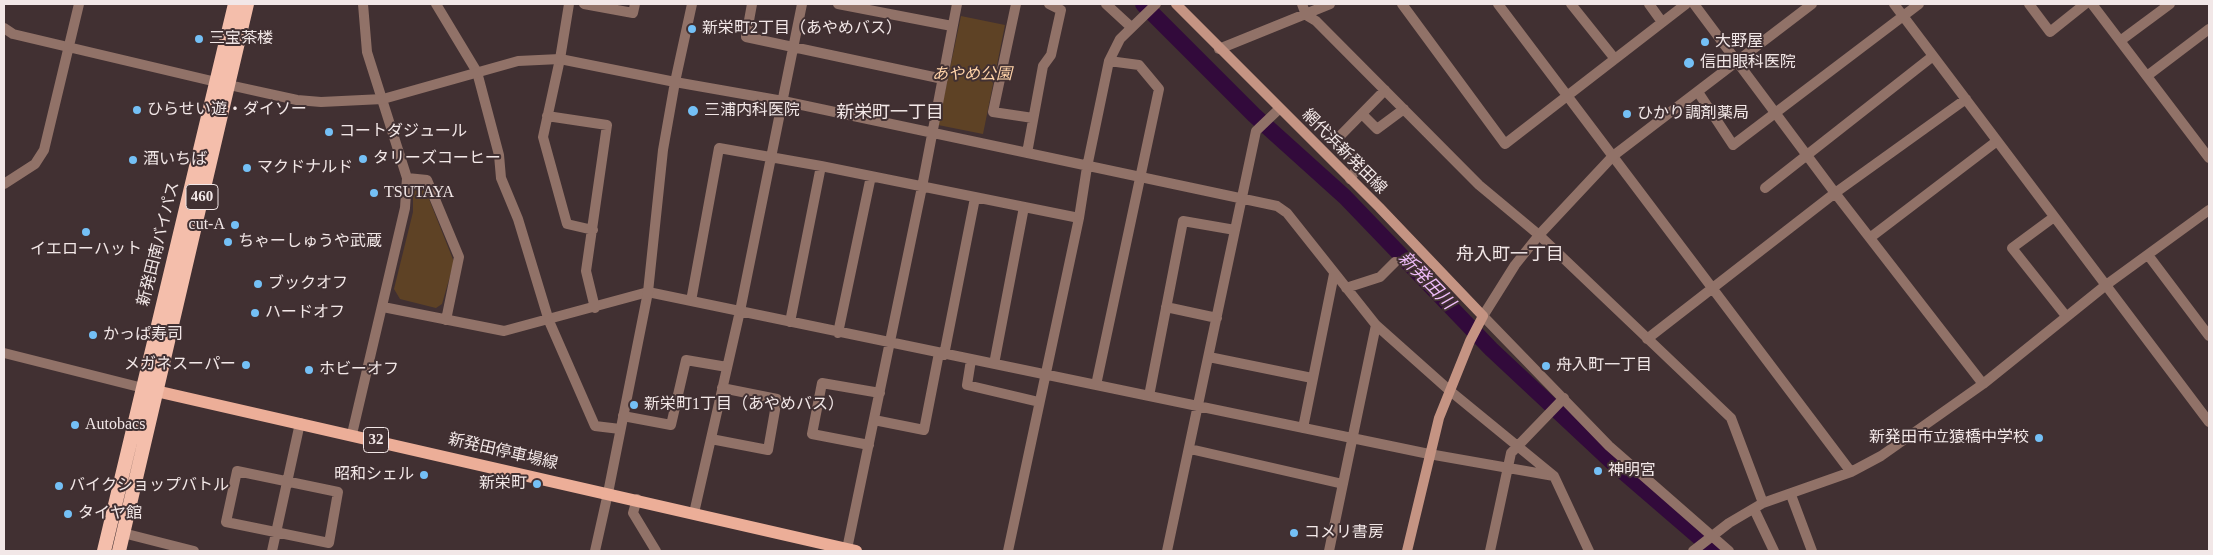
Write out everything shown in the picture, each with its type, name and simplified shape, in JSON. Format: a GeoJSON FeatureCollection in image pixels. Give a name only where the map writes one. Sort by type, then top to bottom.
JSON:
{"type":"FeatureCollection","features":[{"type":"Feature","properties":{"kind":"highway","name":"新発田南バイパス"},"geometry":{"type":"LineString","coordinates":[[119,551],[157,391],[223,83],[235,4]]}},
{"type":"Feature","properties":{"kind":"highway","name":"新発田南バイパス"},"geometry":{"type":"LineString","coordinates":[[104,551],[143,388],[223,83],[247,4]]}},
{"type":"Feature","properties":{"kind":"main road","name":"網代浜新発田線"},"geometry":{"type":"LineString","coordinates":[[1176,4],[1350,179],[1481,320]]}},
{"type":"Feature","properties":{"kind":"main road"},"geometry":{"type":"LineString","coordinates":[[1408,551],[1429,454],[1450,390],[1470,341],[1481,320]]}},
{"type":"Feature","properties":{"kind":"main road","name":"新発田停車場線"},"geometry":{"type":"LineString","coordinates":[[143,388],[352,434],[851,550]]}},
{"type":"Feature","properties":{"kind":"street"},"geometry":{"type":"LineString","coordinates":[[4,184],[35,164],[44,150],[79,4]]}},
{"type":"Feature","properties":{"kind":"street"},"geometry":{"type":"LineString","coordinates":[[352,434],[383,307],[404,208],[407,178],[367,52],[363,4]]}},
{"type":"Feature","properties":{"kind":"street"},"geometry":{"type":"LineString","coordinates":[[436,4],[477,72],[498,155],[501,178],[518,219],[549,321],[595,426],[620,429]]}},
{"type":"Feature","properties":{"kind":"street"},"geometry":{"type":"LineString","coordinates":[[569,4],[560,59],[542,137],[567,224],[593,230]]}},
{"type":"Feature","properties":{"kind":"street"},"geometry":{"type":"LineString","coordinates":[[584,4],[633,13],[634,4]]}},
{"type":"Feature","properties":{"kind":"street"},"geometry":{"type":"LineString","coordinates":[[595,551],[648,292],[663,150],[692,4]]}},
{"type":"Feature","properties":{"kind":"street"},"geometry":{"type":"LineString","coordinates":[[752,4],[746,37],[942,79]]}},
{"type":"Feature","properties":{"kind":"street"},"geometry":{"type":"LineString","coordinates":[[694,513],[740,312],[802,4]]}},
{"type":"Feature","properties":{"kind":"street"},"geometry":{"type":"LineString","coordinates":[[838,4],[853,5],[952,26]]}},
{"type":"Feature","properties":{"kind":"street"},"geometry":{"type":"LineString","coordinates":[[851,550],[869,445],[933,134],[957,4]]}},
{"type":"Feature","properties":{"kind":"street"},"geometry":{"type":"LineString","coordinates":[[1016,4],[993,112],[1034,118]]}},
{"type":"Feature","properties":{"kind":"street"},"geometry":{"type":"LineString","coordinates":[[1027,153],[1043,66],[1051,55],[1061,10],[1049,4]]}},
{"type":"Feature","properties":{"kind":"street"},"geometry":{"type":"LineString","coordinates":[[1106,4],[1131,27]]}},
{"type":"Feature","properties":{"kind":"street"},"geometry":{"type":"LineString","coordinates":[[1008,551],[1079,218],[1087,166],[1109,61],[1120,39],[1156,4]]}},
{"type":"Feature","properties":{"kind":"street"},"geometry":{"type":"LineString","coordinates":[[1302,4],[1306,15],[1316,21],[1480,185],[1539,235],[1731,418],[1774,551]]}},
{"type":"Feature","properties":{"kind":"street"},"geometry":{"type":"LineString","coordinates":[[1219,48],[1330,4]]}},
{"type":"Feature","properties":{"kind":"street"},"geometry":{"type":"LineString","coordinates":[[1402,4],[1505,144],[1686,4]]}},
{"type":"Feature","properties":{"kind":"street"},"geometry":{"type":"LineString","coordinates":[[1498,4],[1851,472]]}},
{"type":"Feature","properties":{"kind":"street"},"geometry":{"type":"LineString","coordinates":[[1571,4],[1614,59]]}},
{"type":"Feature","properties":{"kind":"street"},"geometry":{"type":"LineString","coordinates":[[1649,4],[1662,22]]}},
{"type":"Feature","properties":{"kind":"street"},"geometry":{"type":"LineString","coordinates":[[1694,4],[1835,193],[1983,384]]}},
{"type":"Feature","properties":{"kind":"street"},"geometry":{"type":"LineString","coordinates":[[1729,551],[1710,537],[1609,446],[1481,320],[1515,265],[1539,235],[1613,156],[1812,4]]}},
{"type":"Feature","properties":{"kind":"street"},"geometry":{"type":"LineString","coordinates":[[1894,4],[2207,416]]}},
{"type":"Feature","properties":{"kind":"street"},"geometry":{"type":"LineString","coordinates":[[1698,92],[1733,145],[1774,112],[1919,4]]}},
{"type":"Feature","properties":{"kind":"street"},"geometry":{"type":"LineString","coordinates":[[2029,4],[2050,32],[2085,4]]}},
{"type":"Feature","properties":{"kind":"street"},"geometry":{"type":"LineString","coordinates":[[2092,4],[2147,76],[2205,144],[2209,158]]}},
{"type":"Feature","properties":{"kind":"street"},"geometry":{"type":"LineString","coordinates":[[2120,41],[2170,4]]}},
{"type":"Feature","properties":{"kind":"street"},"geometry":{"type":"LineString","coordinates":[[4,28],[13,34],[68,48],[297,100],[321,102],[383,99],[518,61],[560,59],[783,101],[1277,206],[1287,213],[1376,325],[1450,390],[1554,476],[1589,551]]}},
{"type":"Feature","properties":{"kind":"street"},"geometry":{"type":"LineString","coordinates":[[2147,76],[2209,29]]}},
{"type":"Feature","properties":{"kind":"street"},"geometry":{"type":"LineString","coordinates":[[1765,188],[1933,56]]}},
{"type":"Feature","properties":{"kind":"street"},"geometry":{"type":"LineString","coordinates":[[1096,385],[1159,89],[1139,65],[1109,61]]}},
{"type":"Feature","properties":{"kind":"street"},"geometry":{"type":"LineString","coordinates":[[1350,179],[1360,164],[1338,142],[1339,137],[1385,90]]}},
{"type":"Feature","properties":{"kind":"street"},"geometry":{"type":"LineString","coordinates":[[1647,339],[1712,286],[1835,193],[1966,99]]}},
{"type":"Feature","properties":{"kind":"street"},"geometry":{"type":"LineString","coordinates":[[1167,551],[1256,131],[1279,109]]}},
{"type":"Feature","properties":{"kind":"street"},"geometry":{"type":"LineString","coordinates":[[1362,114],[1377,129],[1404,109]]}},
{"type":"Feature","properties":{"kind":"street"},"geometry":{"type":"LineString","coordinates":[[547,116],[607,125],[586,271],[594,308]]}},
{"type":"Feature","properties":{"kind":"street"},"geometry":{"type":"LineString","coordinates":[[1870,237],[1998,141]]}},
{"type":"Feature","properties":{"kind":"street"},"geometry":{"type":"LineString","coordinates":[[691,301],[720,148],[772,156],[1079,218]]}},
{"type":"Feature","properties":{"kind":"street"},"geometry":{"type":"LineString","coordinates":[[790,322],[821,166]]}},
{"type":"Feature","properties":{"kind":"street"},"geometry":{"type":"LineString","coordinates":[[838,333],[871,176]]}},
{"type":"Feature","properties":{"kind":"street"},"geometry":{"type":"LineString","coordinates":[[407,178],[426,180],[459,257],[446,320]]}},
{"type":"Feature","properties":{"kind":"street"},"geometry":{"type":"LineString","coordinates":[[874,420],[924,430],[975,198]]}},
{"type":"Feature","properties":{"kind":"street"},"geometry":{"type":"LineString","coordinates":[[994,364],[1024,208]]}},
{"type":"Feature","properties":{"kind":"street"},"geometry":{"type":"LineString","coordinates":[[1696,549],[1710,537],[1758,506],[1851,472],[1881,456],[1983,384],[2106,285],[2209,210]]}},
{"type":"Feature","properties":{"kind":"street"},"geometry":{"type":"LineString","coordinates":[[2054,216],[2012,248],[2066,316]]}},
{"type":"Feature","properties":{"kind":"street"},"geometry":{"type":"LineString","coordinates":[[1149,396],[1183,221],[1235,230]]}},
{"type":"Feature","properties":{"kind":"street"},"geometry":{"type":"LineString","coordinates":[[2148,254],[2209,336]]}},
{"type":"Feature","properties":{"kind":"street"},"geometry":{"type":"LineString","coordinates":[[1346,288],[1380,277],[1395,262]]}},
{"type":"Feature","properties":{"kind":"street"},"geometry":{"type":"LineString","coordinates":[[1303,428],[1334,274]]}},
{"type":"Feature","properties":{"kind":"street"},"geometry":{"type":"LineString","coordinates":[[383,307],[504,331],[549,321],[648,292],[890,344],[1429,454],[1554,476]]}},
{"type":"Feature","properties":{"kind":"street"},"geometry":{"type":"LineString","coordinates":[[1166,307],[1217,318]]}},
{"type":"Feature","properties":{"kind":"street"},"geometry":{"type":"LineString","coordinates":[[1329,551],[1376,325]]}},
{"type":"Feature","properties":{"kind":"street"},"geometry":{"type":"LineString","coordinates":[[4,353],[143,388]]}},
{"type":"Feature","properties":{"kind":"street"},"geometry":{"type":"LineString","coordinates":[[1209,357],[1312,378]]}},
{"type":"Feature","properties":{"kind":"street"},"geometry":{"type":"LineString","coordinates":[[623,416],[671,426],[686,360],[727,367]]}},
{"type":"Feature","properties":{"kind":"street"},"geometry":{"type":"LineString","coordinates":[[971,360],[967,385],[1039,402]]}},
{"type":"Feature","properties":{"kind":"street"},"geometry":{"type":"LineString","coordinates":[[869,445],[812,434],[822,383],[880,393]]}},
{"type":"Feature","properties":{"kind":"street"},"geometry":{"type":"LineString","coordinates":[[711,439],[768,450],[777,399],[722,388]]}},
{"type":"Feature","properties":{"kind":"street"},"geometry":{"type":"LineString","coordinates":[[1490,551],[1506,468],[1511,453],[1517,444],[1562,400]]}},
{"type":"Feature","properties":{"kind":"street"},"geometry":{"type":"LineString","coordinates":[[272,551],[300,423]]}},
{"type":"Feature","properties":{"kind":"street"},"geometry":{"type":"LineString","coordinates":[[1190,449],[1343,484]]}},
{"type":"Feature","properties":{"kind":"street"},"geometry":{"type":"LineString","coordinates":[[237,470],[287,481],[338,492],[328,543],[226,522],[237,470]]}},
{"type":"Feature","properties":{"kind":"street"},"geometry":{"type":"LineString","coordinates":[[1791,495],[1812,551]]}},
{"type":"Feature","properties":{"kind":"street"},"geometry":{"type":"LineString","coordinates":[[637,500],[633,513],[656,551]]}},
{"type":"Feature","properties":{"kind":"street"},"geometry":{"type":"LineString","coordinates":[[123,533],[194,551]]}},
{"type":"Feature","properties":{"kind":"green space","name":"あやめ公園"},"geometry":{"type":"Polygon","coordinates":[[[961,16],[1005,25],[983,134],[938,125],[961,16]]]}},
{"type":"Feature","properties":{"kind":"green space"},"geometry":{"type":"Polygon","coordinates":[[[417,182],[423,184],[454,262],[442,304],[436,308],[400,299],[394,289],[413,212],[413,185],[417,182]]]}},
{"type":"Feature","properties":{"kind":"waterway","name":"新発田川"},"geometry":{"type":"LineString","coordinates":[[1143,4],[1254,115],[1345,197],[1491,349],[1614,464],[1715,551]]}},
{"type":"Feature","properties":{"kind":"place","name":"新栄町2丁目（あやめバス）"},"geometry":{"type":"Point","coordinates":[692,29]}},
{"type":"Feature","properties":{"kind":"place","name":"三宝茶楼"},"geometry":{"type":"Point","coordinates":[199,39]}},
{"type":"Feature","properties":{"kind":"place","name":"大野屋"},"geometry":{"type":"Point","coordinates":[1705,42]}},
{"type":"Feature","properties":{"kind":"place","name":"信田眼科医院"},"geometry":{"type":"Point","coordinates":[1689,63]}},
{"type":"Feature","properties":{"kind":"place","name":"ひらせい遊・ダイソー"},"geometry":{"type":"Point","coordinates":[137,110]}},
{"type":"Feature","properties":{"kind":"place","name":"三浦内科医院"},"geometry":{"type":"Point","coordinates":[693,111]}},
{"type":"Feature","properties":{"kind":"place","name":"ひかり調剤薬局"},"geometry":{"type":"Point","coordinates":[1627,114]}},
{"type":"Feature","properties":{"kind":"place","name":"コートダジュール"},"geometry":{"type":"Point","coordinates":[329,132]}},
{"type":"Feature","properties":{"kind":"place","name":"タリーズコーヒー"},"geometry":{"type":"Point","coordinates":[363,159]}},
{"type":"Feature","properties":{"kind":"place","name":"酒いちば"},"geometry":{"type":"Point","coordinates":[133,160]}},
{"type":"Feature","properties":{"kind":"place","name":"マクドナルド"},"geometry":{"type":"Point","coordinates":[247,168]}},
{"type":"Feature","properties":{"kind":"place","name":"TSUTAYA"},"geometry":{"type":"Point","coordinates":[374,193]}},
{"type":"Feature","properties":{"kind":"place","name":"cut-A"},"geometry":{"type":"Point","coordinates":[235,225]}},
{"type":"Feature","properties":{"kind":"place","name":"イエローハット"},"geometry":{"type":"Point","coordinates":[86,232]}},
{"type":"Feature","properties":{"kind":"place","name":"ちゃーしゅうや武蔵"},"geometry":{"type":"Point","coordinates":[228,242]}},
{"type":"Feature","properties":{"kind":"place","name":"ブックオフ"},"geometry":{"type":"Point","coordinates":[258,284]}},
{"type":"Feature","properties":{"kind":"place","name":"ハードオフ"},"geometry":{"type":"Point","coordinates":[255,313]}},
{"type":"Feature","properties":{"kind":"place","name":"かっぱ寿司"},"geometry":{"type":"Point","coordinates":[93,335]}},
{"type":"Feature","properties":{"kind":"place","name":"メガネスーパー"},"geometry":{"type":"Point","coordinates":[246,365]}},
{"type":"Feature","properties":{"kind":"place","name":"舟入町一丁目"},"geometry":{"type":"Point","coordinates":[1546,366]}},
{"type":"Feature","properties":{"kind":"place","name":"ホビーオフ"},"geometry":{"type":"Point","coordinates":[309,370]}},
{"type":"Feature","properties":{"kind":"place","name":"新栄町1丁目（あやめバス）"},"geometry":{"type":"Point","coordinates":[634,405]}},
{"type":"Feature","properties":{"kind":"place","name":"Autobacs"},"geometry":{"type":"Point","coordinates":[75,425]}},
{"type":"Feature","properties":{"kind":"place","name":"新発田市立猿橋中学校"},"geometry":{"type":"Point","coordinates":[2039,438]}},
{"type":"Feature","properties":{"kind":"place","name":"神明宮"},"geometry":{"type":"Point","coordinates":[1598,471]}},
{"type":"Feature","properties":{"kind":"place","name":"昭和シェル"},"geometry":{"type":"Point","coordinates":[424,475]}},
{"type":"Feature","properties":{"kind":"place","name":"新栄町"},"geometry":{"type":"Point","coordinates":[537,484]}},
{"type":"Feature","properties":{"kind":"place","name":"バイクショップバトル"},"geometry":{"type":"Point","coordinates":[59,486]}},
{"type":"Feature","properties":{"kind":"place","name":"タイヤ館"},"geometry":{"type":"Point","coordinates":[68,514]}},
{"type":"Feature","properties":{"kind":"place","name":"コメリ書房"},"geometry":{"type":"Point","coordinates":[1294,533]}},
{"type":"Feature","properties":{"kind":"district","name":"新栄町一丁目"},"geometry":{"type":"Point","coordinates":[890,113]}},
{"type":"Feature","properties":{"kind":"district","name":"舟入町一丁目"},"geometry":{"type":"Point","coordinates":[1510,255]}}]}
